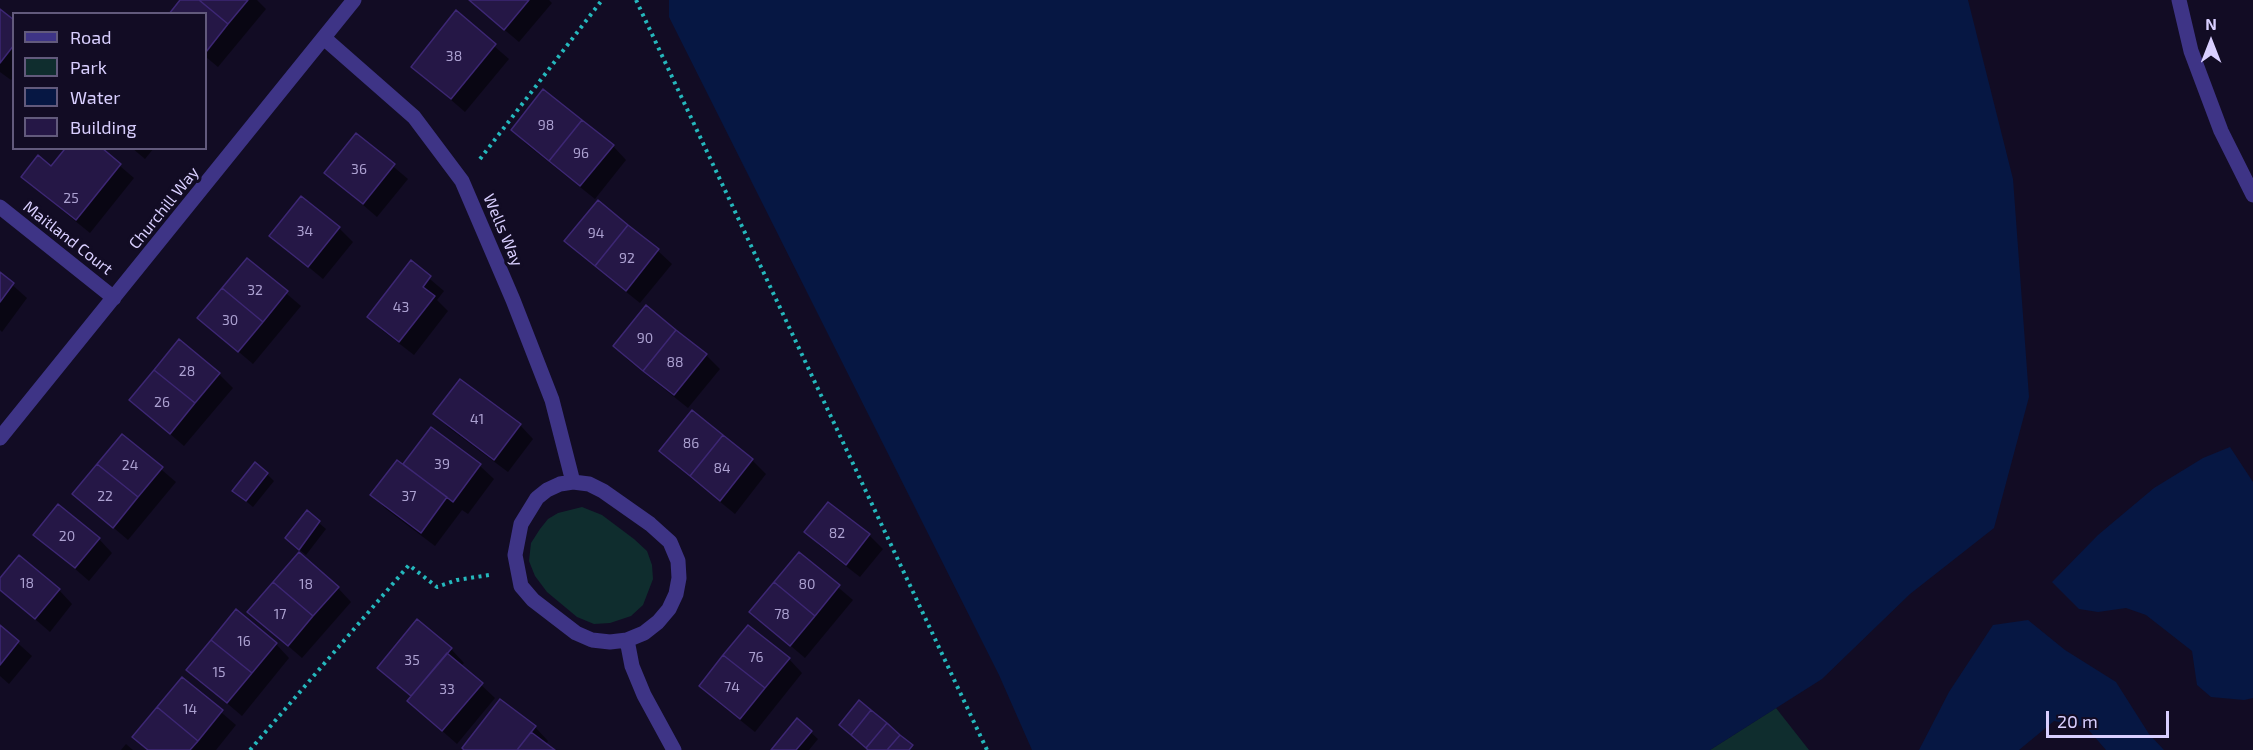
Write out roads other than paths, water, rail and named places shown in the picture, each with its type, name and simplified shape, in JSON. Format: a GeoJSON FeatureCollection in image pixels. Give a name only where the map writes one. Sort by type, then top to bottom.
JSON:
{"type":"FeatureCollection","features":[{"type":"Feature","properties":{"kind":"street","name":"Churchill Way"},"geometry":{"type":"LineString","coordinates":[[0,438],[354,0]]}},
{"type":"Feature","properties":{"kind":"street"},"geometry":{"type":"LineString","coordinates":[[2179,0],[2191,51],[2221,131],[2253,195]]}},
{"type":"Feature","properties":{"kind":"street","name":"Wells Way"},"geometry":{"type":"LineString","coordinates":[[324,38],[414,117],[462,181],[513,300],[552,400],[573,482]]}},
{"type":"Feature","properties":{"kind":"street","name":"Maitland Court"},"geometry":{"type":"LineString","coordinates":[[0,207],[114,298]]}},
{"type":"Feature","properties":{"kind":"street"},"geometry":{"type":"LineString","coordinates":[[573,482],[589,484],[603,490],[650,524],[670,542],[678,561],[679,578],[669,609],[644,633],[627,640],[610,642],[592,640],[576,633],[533,600],[521,586],[516,571],[516,540],[528,509],[547,490],[560,484],[573,482]]}},
{"type":"Feature","properties":{"kind":"street"},"geometry":{"type":"LineString","coordinates":[[627,640],[633,666],[644,694],[674,750]]}},
{"type":"Feature","properties":{"kind":"water"},"geometry":{"type":"Polygon","coordinates":[[[669,0],[1968,0],[2013,179],[2029,397],[1994,528],[1910,594],[1822,679],[1710,750],[1032,750],[999,675],[669,17],[669,0]]]}},
{"type":"Feature","properties":{"kind":"water"},"geometry":{"type":"Polygon","coordinates":[[[2230,447],[2253,482],[2253,698],[2244,700],[2211,697],[2197,685],[2192,651],[2146,615],[2126,608],[2098,612],[2079,609],[2052,582],[2098,535],[2154,488],[2203,458],[2230,447]]]}},
{"type":"Feature","properties":{"kind":"water"},"geometry":{"type":"Polygon","coordinates":[[[2028,620],[2065,650],[2116,682],[2149,734],[2164,750],[2106,750],[2086,727],[2054,721],[2019,750],[1919,750],[1949,692],[1993,625],[2028,620]]]}}]}
